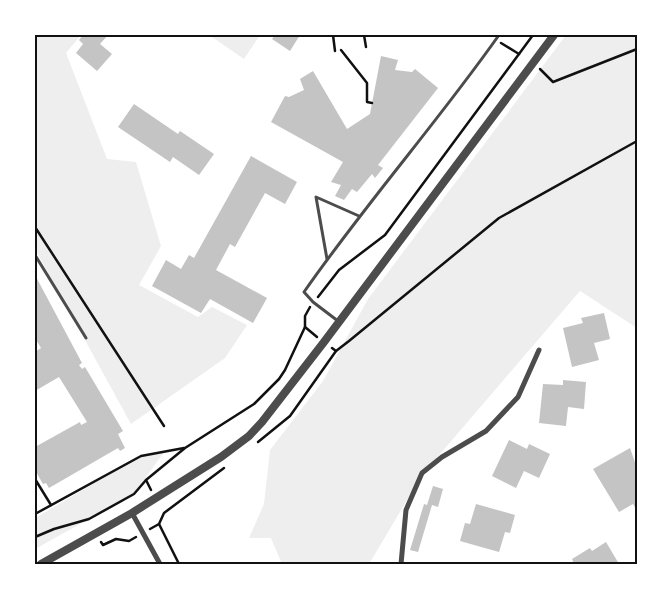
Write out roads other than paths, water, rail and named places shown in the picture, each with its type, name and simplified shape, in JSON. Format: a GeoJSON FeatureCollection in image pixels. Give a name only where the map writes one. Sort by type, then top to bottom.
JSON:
{"type":"FeatureCollection","features":[{"type":"Feature","properties":{"kind":"street"},"geometry":{"type":"LineString","coordinates":[[41,564],[132,513],[221,457],[248,436],[262,422],[554,35]]}},
{"type":"Feature","properties":{"kind":"street"},"geometry":{"type":"LineString","coordinates":[[400,564],[406,510],[422,474],[442,457],[486,431],[518,397],[539,350]]}},
{"type":"Feature","properties":{"kind":"street"},"geometry":{"type":"LineString","coordinates":[[132,513],[160,564]]}},
{"type":"Feature","properties":{"kind":"lane"},"geometry":{"type":"LineString","coordinates":[[339,322],[313,302],[304,292],[359,216],[412,152],[499,35]]}},
{"type":"Feature","properties":{"kind":"lane"},"geometry":{"type":"LineString","coordinates":[[327,259],[316,197],[359,216]]}},
{"type":"Feature","properties":{"kind":"lane"},"geometry":{"type":"LineString","coordinates":[[35,255],[86,338]]}}]}
